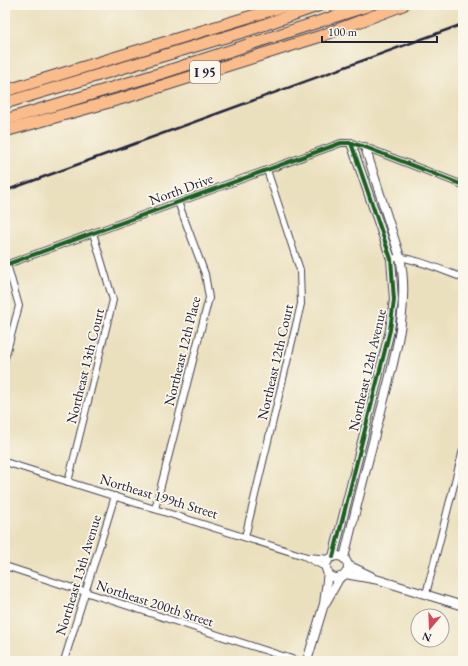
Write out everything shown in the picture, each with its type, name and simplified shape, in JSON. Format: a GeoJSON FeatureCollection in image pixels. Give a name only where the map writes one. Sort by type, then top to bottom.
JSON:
{"type":"FeatureCollection","features":[{"type":"Feature","properties":{"kind":"highway"},"geometry":{"type":"LineString","coordinates":[[5,91],[288,5]]}},
{"type":"Feature","properties":{"kind":"highway"},"geometry":{"type":"LineString","coordinates":[[5,103],[242,32],[320,5]]}},
{"type":"Feature","properties":{"kind":"highway"},"geometry":{"type":"LineString","coordinates":[[5,120],[165,72],[370,5]]}},
{"type":"Feature","properties":{"kind":"highway","name":"I 95"},"geometry":{"type":"LineString","coordinates":[[5,131],[127,97],[321,36],[403,5]]}},
{"type":"Feature","properties":{"kind":"street","name":"North Drive"},"geometry":{"type":"LineString","coordinates":[[6,264],[93,234],[341,143],[351,143],[365,147],[463,185]]}},
{"type":"Feature","properties":{"kind":"street","name":"Northeast 12th Avenue"},"geometry":{"type":"LineString","coordinates":[[332,558],[390,330],[394,300],[391,259],[351,143]]}},
{"type":"Feature","properties":{"kind":"street","name":"Northeast 12th Avenue"},"geometry":{"type":"LineString","coordinates":[[346,562],[400,332],[404,302],[404,272],[365,147]]}},
{"type":"Feature","properties":{"kind":"street","name":"Northeast 12th Court"},"geometry":{"type":"LineString","coordinates":[[245,537],[301,304],[300,270],[266,170]]}},
{"type":"Feature","properties":{"kind":"street","name":"Northeast 12th Place"},"geometry":{"type":"LineString","coordinates":[[155,509],[209,298],[205,274],[178,202]]}},
{"type":"Feature","properties":{"kind":"street","name":"Northeast 13th Court"},"geometry":{"type":"LineString","coordinates":[[68,482],[113,300],[93,234]]}},
{"type":"Feature","properties":{"kind":"street"},"geometry":{"type":"LineString","coordinates":[[391,259],[400,257],[415,260],[463,278]]}},
{"type":"Feature","properties":{"kind":"street"},"geometry":{"type":"LineString","coordinates":[[5,358],[19,306],[6,264]]}},
{"type":"Feature","properties":{"kind":"street"},"geometry":{"type":"LineString","coordinates":[[426,594],[463,450]]}},
{"type":"Feature","properties":{"kind":"street","name":"Northeast 199th Street"},"geometry":{"type":"LineString","coordinates":[[5,462],[304,556],[328,570]]}},
{"type":"Feature","properties":{"kind":"street","name":"Northeast 13th Avenue"},"geometry":{"type":"LineString","coordinates":[[64,661],[114,496]]}},
{"type":"Feature","properties":{"kind":"street","name":"Northeast 199th Street"},"geometry":{"type":"LineString","coordinates":[[304,556],[332,558]]}},
{"type":"Feature","properties":{"kind":"street"},"geometry":{"type":"LineString","coordinates":[[308,661],[324,604],[328,570],[327,565],[332,558],[337,556],[379,580]]}},
{"type":"Feature","properties":{"kind":"street"},"geometry":{"type":"LineString","coordinates":[[324,604],[342,576],[348,570],[346,562]]}},
{"type":"Feature","properties":{"kind":"street","name":"Northeast 200th Street"},"geometry":{"type":"LineString","coordinates":[[5,566],[298,661]]}},
{"type":"Feature","properties":{"kind":"street"},"geometry":{"type":"LineString","coordinates":[[328,570],[333,576],[379,580],[463,606]]}},
{"type":"Feature","properties":{"kind":"railway"},"geometry":{"type":"LineString","coordinates":[[5,191],[463,24]]}},
{"type":"Feature","properties":{"kind":"cycle path"},"geometry":{"type":"LineString","coordinates":[[5,265],[341,143],[351,143],[365,147],[463,185]]}},
{"type":"Feature","properties":{"kind":"cycle path"},"geometry":{"type":"LineString","coordinates":[[333,557],[390,330],[394,300],[391,259],[351,143]]}}]}
